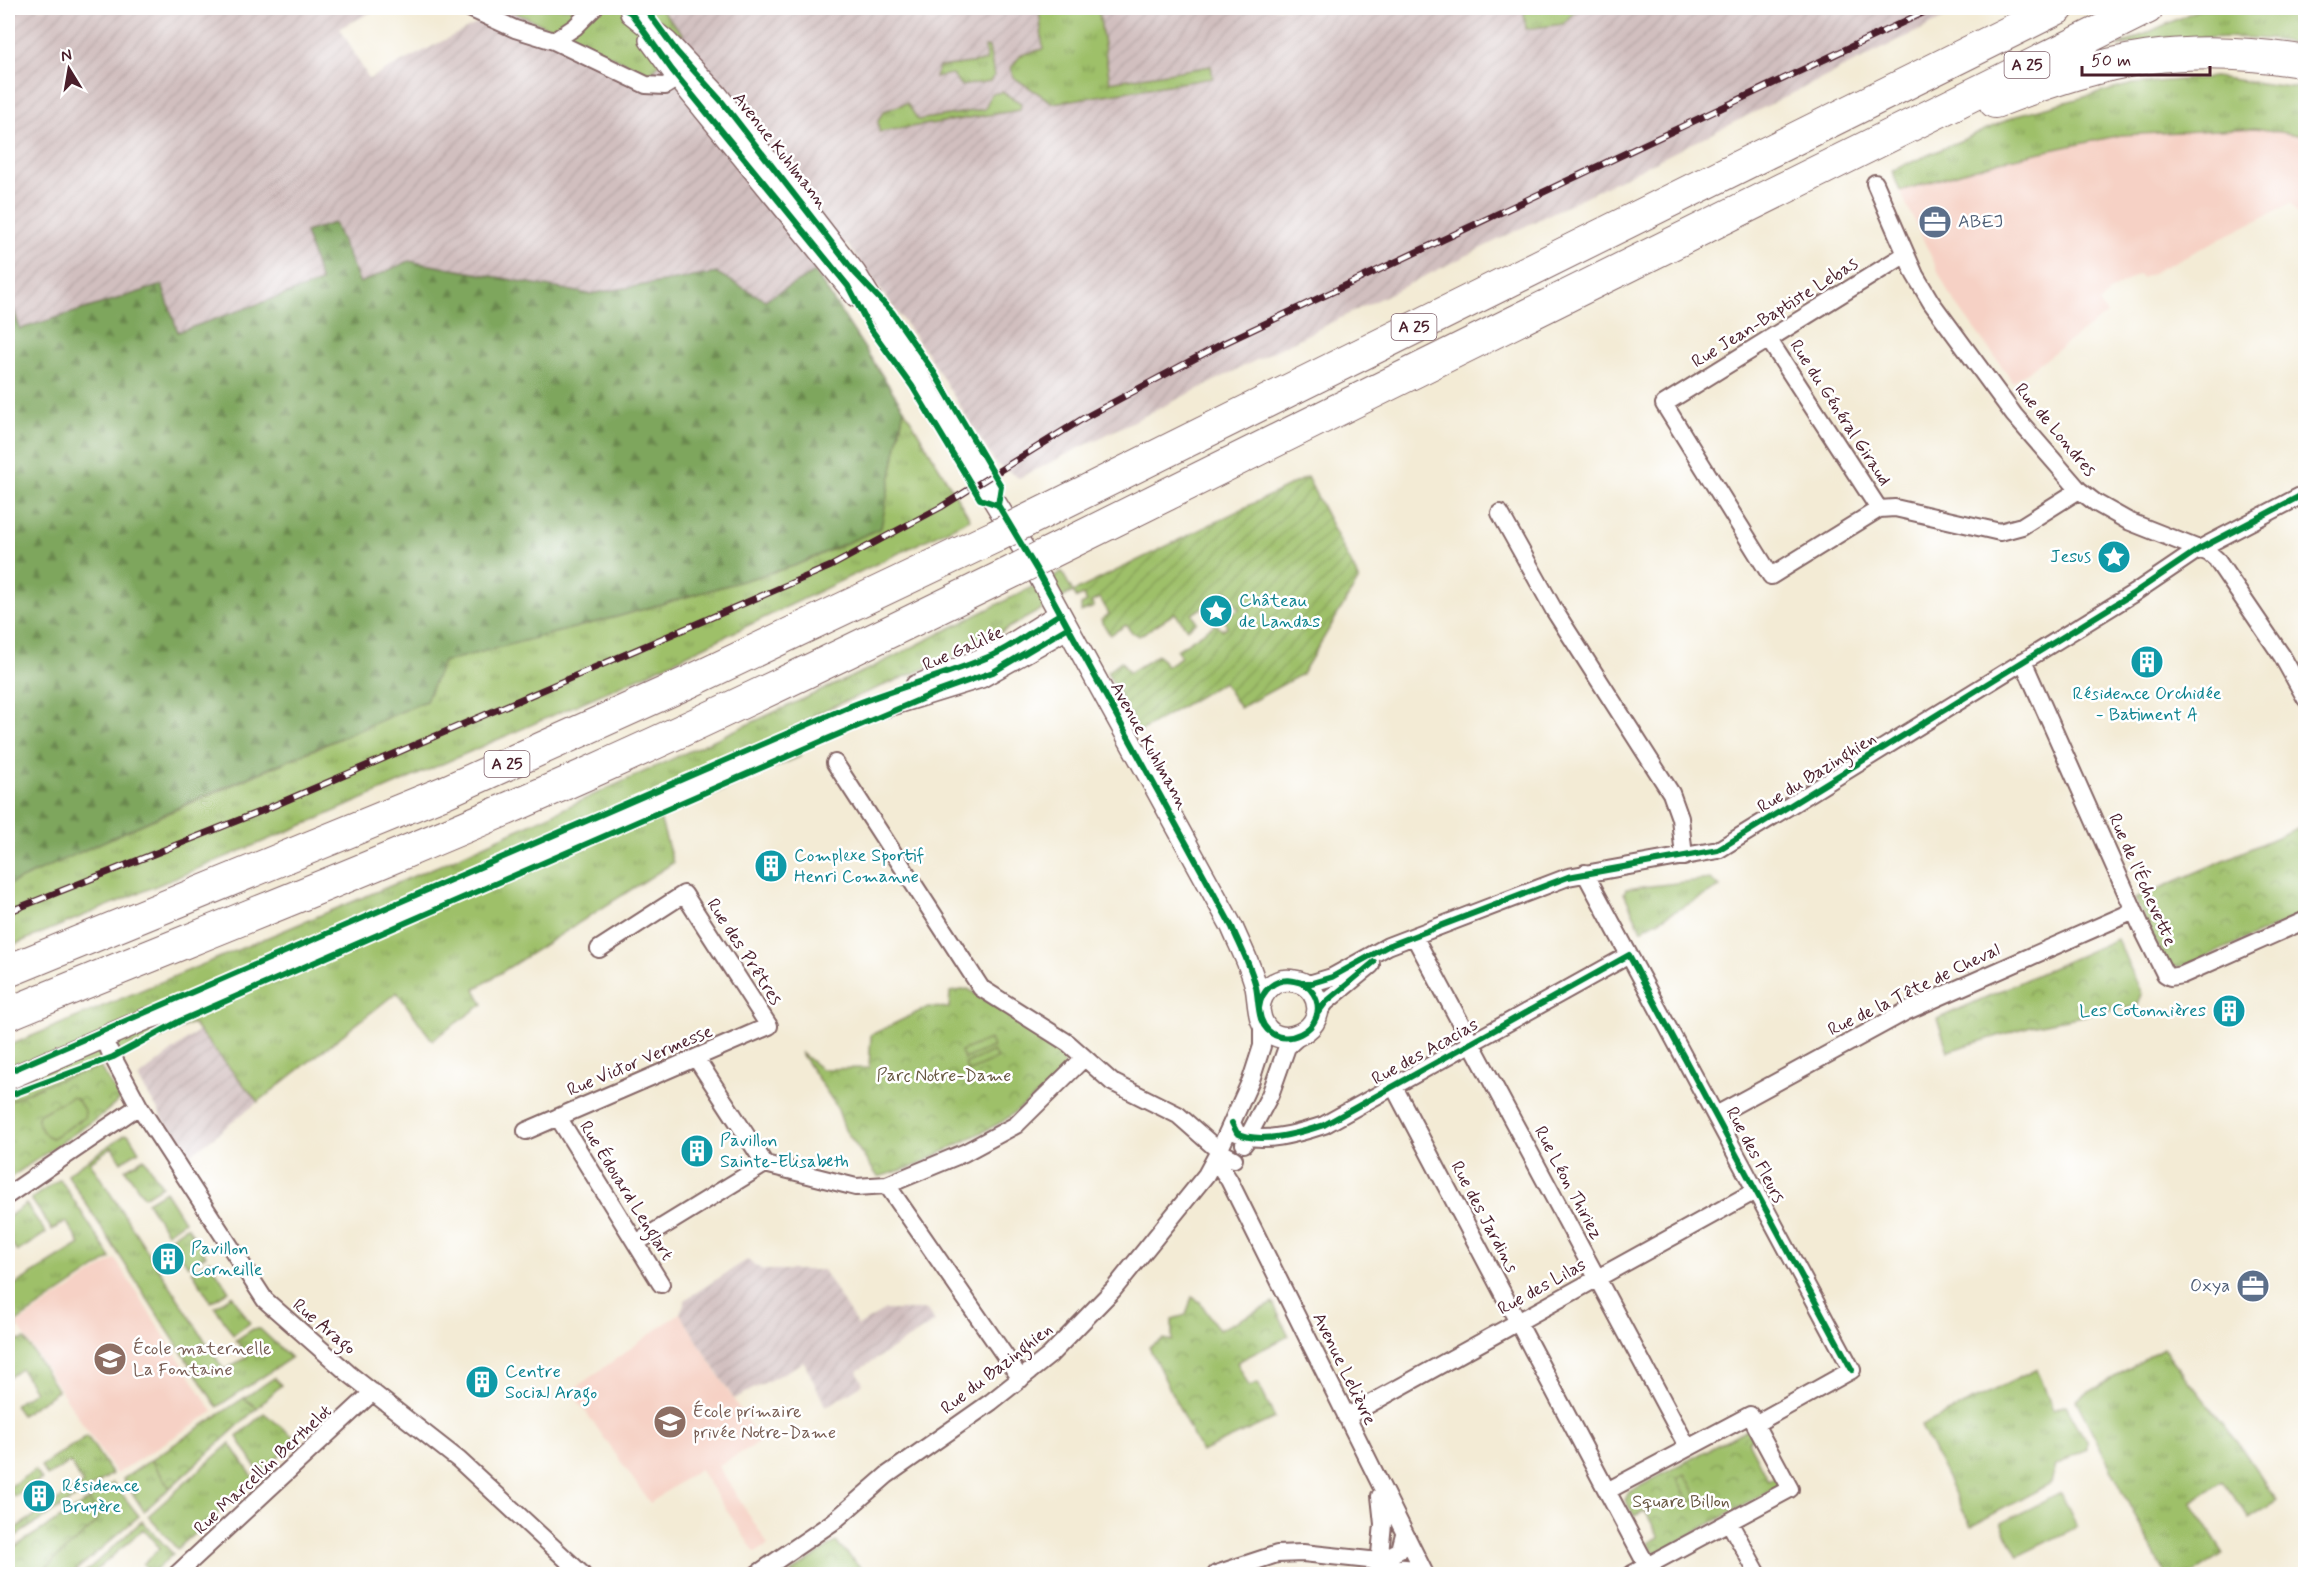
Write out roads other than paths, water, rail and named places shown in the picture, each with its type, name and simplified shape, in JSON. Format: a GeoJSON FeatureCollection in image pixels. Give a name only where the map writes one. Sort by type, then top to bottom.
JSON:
{"type":"FeatureCollection","features":[{"type":"Feature","properties":{"kind":"highway","name":"A 25"},"geometry":{"type":"LineString","coordinates":[[8,971],[445,792],[702,676],[996,536],[2058,8]]}},
{"type":"Feature","properties":{"kind":"highway","name":"A 25"},"geometry":{"type":"LineString","coordinates":[[8,1014],[390,859],[581,777],[1035,568],[1622,268],[1912,130],[2147,8]]}},
{"type":"Feature","properties":{"kind":"highway"},"geometry":{"type":"LineString","coordinates":[[1912,130],[2075,73],[2157,55],[2201,51],[2231,52],[2306,62]]}},
{"type":"Feature","properties":{"kind":"street"},"geometry":{"type":"LineString","coordinates":[[469,8],[515,29],[554,41],[646,85],[665,86],[685,73]]}},
{"type":"Feature","properties":{"kind":"street"},"geometry":{"type":"LineString","coordinates":[[554,41],[575,27],[594,8]]}},
{"type":"Feature","properties":{"kind":"street","name":"Avenue Kuhlmann"},"geometry":{"type":"LineString","coordinates":[[629,10],[685,73],[848,286],[889,332],[933,397],[1035,568],[1233,927],[1253,977],[1261,1015]]}},
{"type":"Feature","properties":{"kind":"street","name":"Rue de Londres"},"geometry":{"type":"LineString","coordinates":[[1875,183],[1906,254],[1931,302],[2014,414],[2079,490],[2128,521],[2209,553],[2222,565],[2282,656],[2306,699]]}},
{"type":"Feature","properties":{"kind":"street","name":"Rue Jean-Baptiste Lebas"},"geometry":{"type":"LineString","coordinates":[[1879,509],[1771,576],[1664,404],[1906,254]]}},
{"type":"Feature","properties":{"kind":"street","name":"Rue du Général Giraud"},"geometry":{"type":"LineString","coordinates":[[1769,339],[1879,509],[1895,508],[2000,532],[2022,526],[2079,490]]}},
{"type":"Feature","properties":{"kind":"street","name":"Rue du Bazinghien"},"geometry":{"type":"LineString","coordinates":[[1294,981],[1312,983],[1332,977],[1381,949],[1585,873],[1718,850],[1739,839],[2199,549],[2306,494]]}},
{"type":"Feature","properties":{"kind":"street"},"geometry":{"type":"LineString","coordinates":[[1500,513],[1554,610],[1671,793],[1680,818],[1684,857]]}},
{"type":"Feature","properties":{"kind":"street","name":"Rue Galilée"},"geometry":{"type":"LineString","coordinates":[[8,1079],[146,1019],[185,1006],[873,708],[925,682],[1001,651],[1064,621]]}},
{"type":"Feature","properties":{"kind":"street","name":"Rue de l'Échevette"},"geometry":{"type":"LineString","coordinates":[[2023,661],[2157,963],[2170,977],[2182,975],[2306,920]]}},
{"type":"Feature","properties":{"kind":"street"},"geometry":{"type":"LineString","coordinates":[[835,763],[981,988],[1068,1043],[1112,1082],[1178,1115],[1219,1151],[1234,1159]]}},
{"type":"Feature","properties":{"kind":"street","name":"Rue des Fleurs"},"geometry":{"type":"LineString","coordinates":[[1585,873],[1852,1370],[1755,1424]]}},
{"type":"Feature","properties":{"kind":"street","name":"Rue des Prêtres"},"geometry":{"type":"LineString","coordinates":[[598,950],[684,894],[769,1026]]}},
{"type":"Feature","properties":{"kind":"street","name":"Rue de la Tête de Cheval"},"geometry":{"type":"LineString","coordinates":[[1716,1115],[1905,1012],[2134,911]]}},
{"type":"Feature","properties":{"kind":"street","name":"Avenue Kuhlmann"},"geometry":{"type":"LineString","coordinates":[[1233,927],[1261,965],[1276,977],[1294,981]]}},
{"type":"Feature","properties":{"kind":"street","name":"Rue du Bazinghien"},"geometry":{"type":"LineString","coordinates":[[1317,1014],[1326,1002],[1368,967],[1414,936]]}},
{"type":"Feature","properties":{"kind":"street","name":"Rue Léon Thiriez"},"geometry":{"type":"LineString","coordinates":[[1414,936],[1688,1448]]}},
{"type":"Feature","properties":{"kind":"street","name":"Rue des Acacias"},"geometry":{"type":"LineString","coordinates":[[1249,1137],[1315,1128],[1394,1088],[1629,955]]}},
{"type":"Feature","properties":{"kind":"street"},"geometry":{"type":"LineString","coordinates":[[1229,1180],[1229,1172],[1234,1159],[1249,1137],[1270,1095],[1287,1047],[1311,1027],[1317,1014],[1314,995],[1294,981],[1277,982],[1266,990],[1261,1015],[1276,1035],[1290,1038],[1299,1036]]}},
{"type":"Feature","properties":{"kind":"street","name":"Rue Galilée"},"geometry":{"type":"LineString","coordinates":[[8,1088],[109,1050],[185,1006]]}},
{"type":"Feature","properties":{"kind":"street","name":"Rue du Bazinghien"},"geometry":{"type":"LineString","coordinates":[[757,1575],[833,1522],[887,1475],[1021,1379],[1093,1314],[1206,1175],[1232,1123],[1262,1046],[1261,1015]]}},
{"type":"Feature","properties":{"kind":"street","name":"Rue Victor Vermesse"},"geometry":{"type":"LineString","coordinates":[[526,1131],[769,1026]]}},
{"type":"Feature","properties":{"kind":"street","name":"Rue Arago"},"geometry":{"type":"LineString","coordinates":[[109,1050],[139,1106],[265,1300],[280,1316],[481,1480],[582,1575]]}},
{"type":"Feature","properties":{"kind":"street"},"geometry":{"type":"LineString","coordinates":[[696,1058],[765,1164],[856,1188],[887,1185],[964,1153],[1011,1128],[1084,1058]]}},
{"type":"Feature","properties":{"kind":"street","name":"Rue des Jardins"},"geometry":{"type":"LineString","coordinates":[[1394,1088],[1607,1491]]}},
{"type":"Feature","properties":{"kind":"street"},"geometry":{"type":"LineString","coordinates":[[8,1195],[139,1106]]}},
{"type":"Feature","properties":{"kind":"street","name":"Rue Édouard Lenglart"},"geometry":{"type":"LineString","coordinates":[[558,1118],[661,1284]]}},
{"type":"Feature","properties":{"kind":"street"},"geometry":{"type":"LineString","coordinates":[[1232,1123],[1237,1133],[1249,1137]]}},
{"type":"Feature","properties":{"kind":"street"},"geometry":{"type":"LineString","coordinates":[[1219,1151],[1219,1165],[1229,1180]]}},
{"type":"Feature","properties":{"kind":"street"},"geometry":{"type":"LineString","coordinates":[[636,1244],[765,1164]]}},
{"type":"Feature","properties":{"kind":"street","name":"Avenue Lelièvre"},"geometry":{"type":"LineString","coordinates":[[1229,1180],[1423,1575]]}},
{"type":"Feature","properties":{"kind":"street"},"geometry":{"type":"LineString","coordinates":[[887,1185],[1021,1379]]}},
{"type":"Feature","properties":{"kind":"street","name":"Rue des Lilas"},"geometry":{"type":"LineString","coordinates":[[1346,1417],[1757,1190]]}},
{"type":"Feature","properties":{"kind":"street","name":"Rue Marcellin Berthelot"},"geometry":{"type":"LineString","coordinates":[[177,1575],[374,1392]]}},
{"type":"Feature","properties":{"kind":"street"},"geometry":{"type":"LineString","coordinates":[[1632,1575],[1790,1489],[1750,1415],[1607,1491],[1647,1566]]}},
{"type":"Feature","properties":{"kind":"street"},"geometry":{"type":"LineString","coordinates":[[1372,1470],[1383,1513],[1380,1570]]}},
{"type":"Feature","properties":{"kind":"street"},"geometry":{"type":"LineString","coordinates":[[1729,1522],[1758,1575]]}},
{"type":"Feature","properties":{"kind":"street"},"geometry":{"type":"LineString","coordinates":[[1380,1570],[1400,1550],[1404,1534]]}},
{"type":"Feature","properties":{"kind":"street","name":"Avenue Lelièvre"},"geometry":{"type":"LineString","coordinates":[[1216,1575],[1255,1560],[1287,1554],[1380,1570],[1407,1567],[1423,1575]]}},
{"type":"Feature","properties":{"kind":"railway"},"geometry":{"type":"LineString","coordinates":[[8,912],[259,812],[831,566],[941,507],[1084,418],[1222,344],[1933,8]]}},
{"type":"Feature","properties":{"kind":"place","name":"ABEJ"},"geometry":{"type":"Point","coordinates":[1935,222]}},
{"type":"Feature","properties":{"kind":"place","name":"Jesus"},"geometry":{"type":"Point","coordinates":[2114,557]}},
{"type":"Feature","properties":{"kind":"place","name":"Château de Landas"},"geometry":{"type":"Point","coordinates":[1216,611]}},
{"type":"Feature","properties":{"kind":"place","name":"Résidence Orchidée - Batiment A"},"geometry":{"type":"Point","coordinates":[2147,662]}},
{"type":"Feature","properties":{"kind":"place","name":"Complexe Sportif Henri Comanne"},"geometry":{"type":"Point","coordinates":[771,866]}},
{"type":"Feature","properties":{"kind":"place","name":"Les Cotonnières"},"geometry":{"type":"Point","coordinates":[2229,1011]}},
{"type":"Feature","properties":{"kind":"place","name":"Pavillon Sainte-Elisabeth"},"geometry":{"type":"Point","coordinates":[697,1151]}},
{"type":"Feature","properties":{"kind":"place","name":"Pavillon Corneille"},"geometry":{"type":"Point","coordinates":[168,1259]}},
{"type":"Feature","properties":{"kind":"place","name":"Oxya"},"geometry":{"type":"Point","coordinates":[2253,1286]}},
{"type":"Feature","properties":{"kind":"place","name":"École maternelle La Fontaine"},"geometry":{"type":"Point","coordinates":[110,1359]}},
{"type":"Feature","properties":{"kind":"place","name":"Centre Social Arago"},"geometry":{"type":"Point","coordinates":[482,1382]}},
{"type":"Feature","properties":{"kind":"place","name":"École primaire privée Notre-Dame"},"geometry":{"type":"Point","coordinates":[670,1422]}},
{"type":"Feature","properties":{"kind":"place","name":"Résidence Bruyère"},"geometry":{"type":"Point","coordinates":[39,1496]}},
{"type":"Feature","properties":{"kind":"park label","name":"Parc Notre-Dame"},"geometry":{"type":"Point","coordinates":[944,1076]}},
{"type":"Feature","properties":{"kind":"park label","name":"Square Billon"},"geometry":{"type":"Point","coordinates":[1681,1502]}}]}
